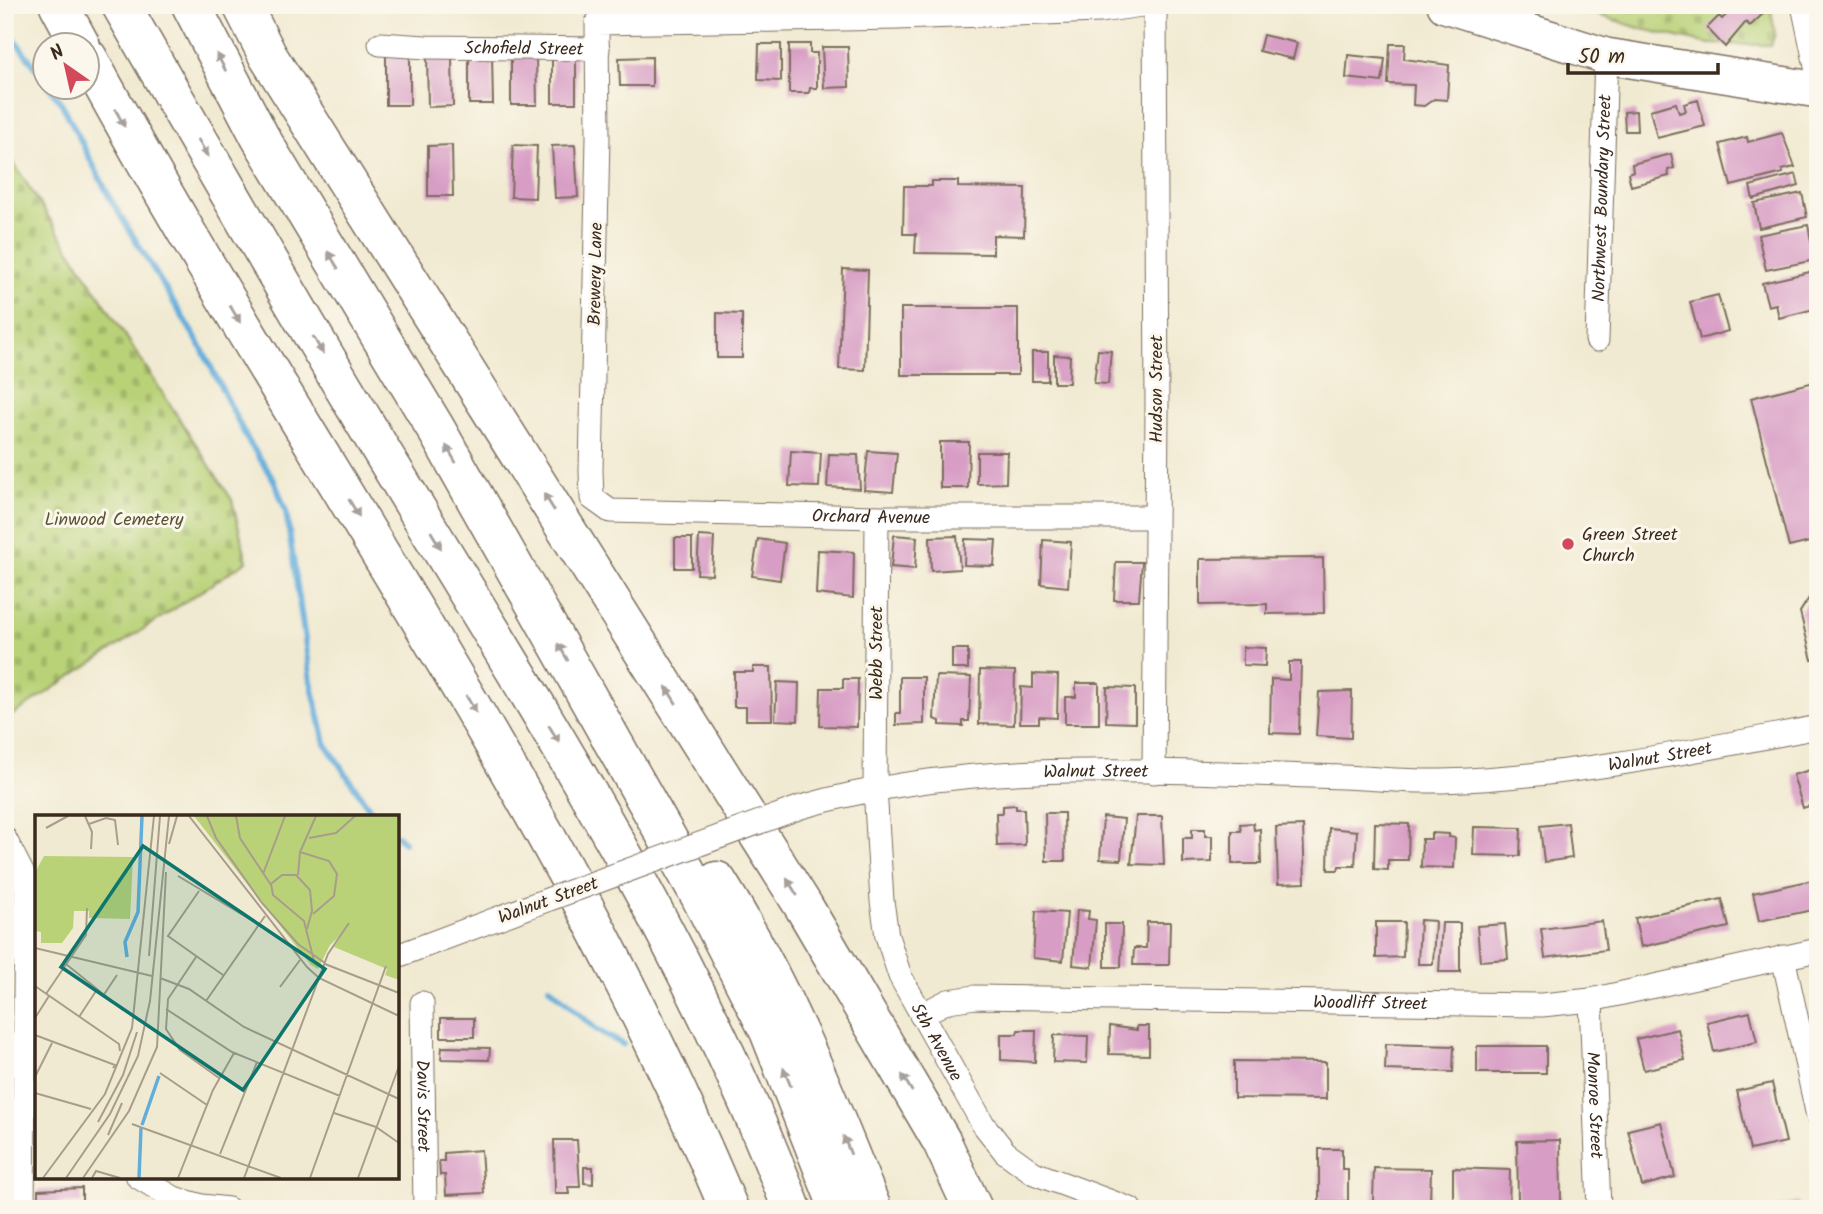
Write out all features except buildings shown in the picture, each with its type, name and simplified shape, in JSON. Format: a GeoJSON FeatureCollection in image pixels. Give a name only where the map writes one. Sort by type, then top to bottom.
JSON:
{"type":"FeatureCollection","features":[{"type":"Feature","properties":{"kind":"highway"},"geometry":{"type":"LineString","coordinates":[[59,5],[73,32]]}},
{"type":"Feature","properties":{"kind":"highway"},"geometry":{"type":"LineString","coordinates":[[121,5],[331,369],[601,812],[668,932],[736,1070],[792,1209]]}},
{"type":"Feature","properties":{"kind":"highway"},"geometry":{"type":"LineString","coordinates":[[132,5],[169,89]]}},
{"type":"Feature","properties":{"kind":"highway"},"geometry":{"type":"LineString","coordinates":[[191,5],[260,137],[436,429],[622,754],[769,1031],[839,1209]]}},
{"type":"Feature","properties":{"kind":"highway"},"geometry":{"type":"LineString","coordinates":[[242,5],[268,56],[804,907],[942,1142],[974,1209]]}},
{"type":"Feature","properties":{"kind":"highway"},"geometry":{"type":"LineString","coordinates":[[102,84],[159,190],[436,644],[552,847],[691,1115],[729,1209]]}},
{"type":"Feature","properties":{"kind":"highway"},"geometry":{"type":"LineString","coordinates":[[622,754],[675,812],[755,942],[818,1072],[872,1209]]}},
{"type":"Feature","properties":{"kind":"highway"},"geometry":{"type":"LineString","coordinates":[[942,1142],[961,1209]]}},
{"type":"Feature","properties":{"kind":"main road"},"geometry":{"type":"LineString","coordinates":[[1445,5],[1606,56],[1818,90]]}},
{"type":"Feature","properties":{"kind":"street","name":"Schofield Street"},"geometry":{"type":"LineString","coordinates":[[380,44],[597,49],[597,23],[898,18],[1100,11],[1142,5]]}},
{"type":"Feature","properties":{"kind":"street","name":"Hudson Street"},"geometry":{"type":"LineString","coordinates":[[1154,772],[1157,410],[1155,5]]}},
{"type":"Feature","properties":{"kind":"street"},"geometry":{"type":"LineString","coordinates":[[1803,5],[1818,76]]}},
{"type":"Feature","properties":{"kind":"street","name":"Brewery Lane"},"geometry":{"type":"LineString","coordinates":[[592,498],[597,49]]}},
{"type":"Feature","properties":{"kind":"street","name":"Northwest Boundary Street"},"geometry":{"type":"LineString","coordinates":[[1597,340],[1606,56]]}},
{"type":"Feature","properties":{"kind":"street","name":"Orchard Avenue"},"geometry":{"type":"LineString","coordinates":[[592,498],[610,511],[877,517],[1155,517]]}},
{"type":"Feature","properties":{"kind":"street","name":"Webb Street"},"geometry":{"type":"LineString","coordinates":[[875,788],[877,517]]}},
{"type":"Feature","properties":{"kind":"street","name":"Walnut Street"},"geometry":{"type":"LineString","coordinates":[[399,955],[801,807],[875,788],[981,774],[1154,772],[1439,781],[1538,776],[1818,727]]}},
{"type":"Feature","properties":{"kind":"street","name":"5th Avenue"},"geometry":{"type":"LineString","coordinates":[[875,788],[887,936],[900,976],[983,1124],[1005,1152],[1034,1173],[1130,1209]]}},
{"type":"Feature","properties":{"kind":"street"},"geometry":{"type":"LineString","coordinates":[[5,839],[25,878],[31,953],[22,1097],[30,1171],[23,1209]]}},
{"type":"Feature","properties":{"kind":"street","name":"Woodliff Street"},"geometry":{"type":"LineString","coordinates":[[921,1015],[948,1001],[975,997],[1542,1005],[1591,1000],[1818,950]]}},
{"type":"Feature","properties":{"kind":"street"},"geometry":{"type":"LineString","coordinates":[[1783,957],[1818,1116]]}},
{"type":"Feature","properties":{"kind":"street","name":"Monroe Street"},"geometry":{"type":"LineString","coordinates":[[1591,1000],[1599,1209]]}},
{"type":"Feature","properties":{"kind":"street","name":"Davis Street"},"geometry":{"type":"LineString","coordinates":[[422,1003],[425,1209]]}},
{"type":"Feature","properties":{"kind":"street"},"geometry":{"type":"LineString","coordinates":[[141,1179],[174,1198],[202,1206],[228,1209]]}},
{"type":"Feature","properties":{"kind":"green space"},"geometry":{"type":"Polygon","coordinates":[[[1568,5],[1770,5],[1775,34],[1771,45],[1709,44],[1642,29],[1568,5]]]}},
{"type":"Feature","properties":{"kind":"green space","name":"Linwood Cemetery"},"geometry":{"type":"Polygon","coordinates":[[[5,150],[232,500],[247,561],[5,720],[5,150]]]}},
{"type":"Feature","properties":{"kind":"waterway"},"geometry":{"type":"LineString","coordinates":[[5,27],[32,63]]}},
{"type":"Feature","properties":{"kind":"waterway"},"geometry":{"type":"LineString","coordinates":[[60,102],[111,200],[201,347],[247,439],[274,480],[286,511],[311,681],[325,743],[374,815]]}},
{"type":"Feature","properties":{"kind":"waterway"},"geometry":{"type":"LineString","coordinates":[[399,838],[404,842]]}},
{"type":"Feature","properties":{"kind":"waterway"},"geometry":{"type":"LineString","coordinates":[[549,987],[598,1031],[623,1044]]}},
{"type":"Feature","properties":{"kind":"place","name":"Green Street Church"},"geometry":{"type":"Point","coordinates":[1568,544]}}]}
